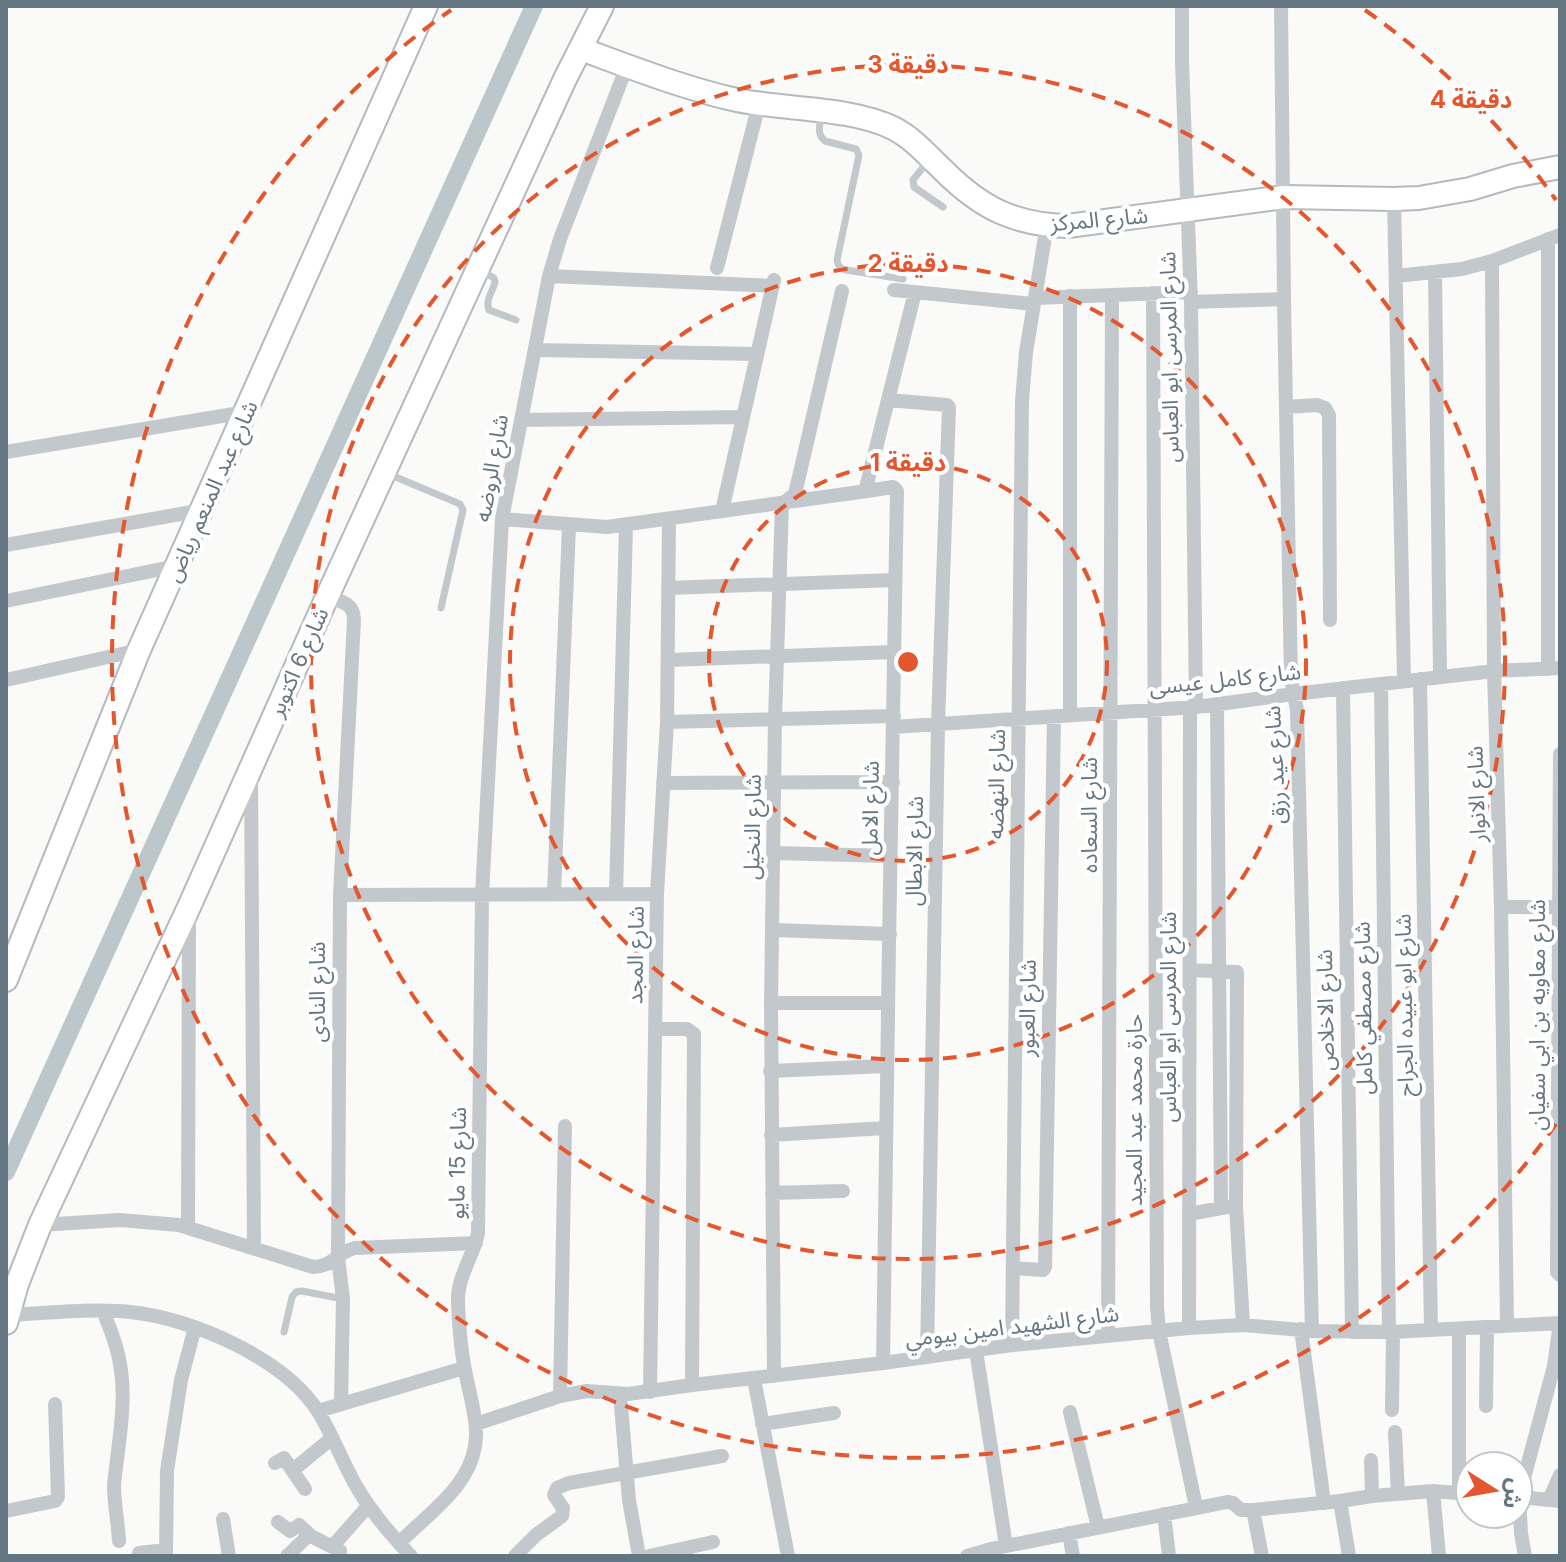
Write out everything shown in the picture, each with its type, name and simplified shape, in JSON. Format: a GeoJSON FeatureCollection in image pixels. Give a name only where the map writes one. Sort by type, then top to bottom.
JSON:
{"type":"FeatureCollection","features":[{"type":"Feature","properties":{"kind":"main road","name":"شارع عبد المنعم رياض"},"geometry":{"type":"LineString","coordinates":[[6,980],[139,650],[426,6]]}},
{"type":"Feature","properties":{"kind":"main road","name":"شارع 6 اكتوبر"},"geometry":{"type":"LineString","coordinates":[[7,1319],[40,1225],[189,907],[384,472],[602,6]]}},
{"type":"Feature","properties":{"kind":"main road","name":"شارع المركز"},"geometry":{"type":"LineString","coordinates":[[581,49],[713,93],[759,104],[876,121],[912,141],[961,188],[983,203],[1003,215],[1047,225],[1068,226],[1284,197],[1394,199],[1445,194],[1560,167]]}},
{"type":"Feature","properties":{"kind":"street","name":"شارع المرسى ابو العباس"},"geometry":{"type":"LineString","coordinates":[[1182,6],[1191,297],[1193,707],[1189,1328]]}},
{"type":"Feature","properties":{"kind":"street","name":"شارع عيد رزق"},"geometry":{"type":"LineString","coordinates":[[1281,6],[1291,679],[1297,710],[1306,1330],[1324,1503]]}},
{"type":"Feature","properties":{"kind":"street","name":"شارع الروضه"},"geometry":{"type":"LineString","coordinates":[[482,895],[502,519],[549,276],[560,239],[627,66]]}},
{"type":"Feature","properties":{"kind":"street"},"geometry":{"type":"LineString","coordinates":[[717,268],[759,104]]}},
{"type":"Feature","properties":{"kind":"street"},"geometry":{"type":"LineString","coordinates":[[1394,199],[1404,681]]}},
{"type":"Feature","properties":{"kind":"street","name":"شارع النهضه"},"geometry":{"type":"LineString","coordinates":[[1012,1345],[1022,401],[1026,352],[1047,225]]}},
{"type":"Feature","properties":{"kind":"street"},"geometry":{"type":"LineString","coordinates":[[1396,276],[1462,269],[1554,237],[1554,668]]}},
{"type":"Feature","properties":{"kind":"street","name":"شارع الانوار"},"geometry":{"type":"LineString","coordinates":[[1492,261],[1494,671],[1507,1326]]}},
{"type":"Feature","properties":{"kind":"street"},"geometry":{"type":"LineString","coordinates":[[1435,273],[1440,677]]}},
{"type":"Feature","properties":{"kind":"street"},"geometry":{"type":"LineString","coordinates":[[549,276],[773,283],[722,511]]}},
{"type":"Feature","properties":{"kind":"street"},"geometry":{"type":"LineString","coordinates":[[898,285],[915,292],[1034,301],[1070,296],[1153,293],[1284,299]]}},
{"type":"Feature","properties":{"kind":"street","name":"شارع النخيل"},"geometry":{"type":"LineString","coordinates":[[774,1376],[770,1071],[775,719],[782,504],[795,494],[842,291]]}},
{"type":"Feature","properties":{"kind":"street"},"geometry":{"type":"LineString","coordinates":[[502,519],[569,526],[626,526],[867,491],[915,292]]}},
{"type":"Feature","properties":{"kind":"street","name":"حارة محمد عبد المجيد"},"geometry":{"type":"LineString","coordinates":[[1153,293],[1157,1307],[1159,1331],[1196,1507]]}},
{"type":"Feature","properties":{"kind":"street","name":"شارع السعاده"},"geometry":{"type":"LineString","coordinates":[[1108,1335],[1112,295]]}},
{"type":"Feature","properties":{"kind":"street"},"geometry":{"type":"LineString","coordinates":[[1070,296],[1070,715]]}},
{"type":"Feature","properties":{"kind":"street"},"geometry":{"type":"LineString","coordinates":[[535,350],[757,354]]}},
{"type":"Feature","properties":{"kind":"street","name":"شارع الابطال"},"geometry":{"type":"LineString","coordinates":[[888,400],[949,407],[938,724],[927,1357]]}},
{"type":"Feature","properties":{"kind":"street"},"geometry":{"type":"LineString","coordinates":[[1286,407],[1321,406],[1329,415],[1330,620]]}},
{"type":"Feature","properties":{"kind":"street"},"geometry":{"type":"LineString","coordinates":[[6,452],[246,412]]}},
{"type":"Feature","properties":{"kind":"street"},"geometry":{"type":"LineString","coordinates":[[521,420],[743,417]]}},
{"type":"Feature","properties":{"kind":"street","name":"شارع الامل"},"geometry":{"type":"LineString","coordinates":[[867,491],[896,489],[883,1363]]}},
{"type":"Feature","properties":{"kind":"street"},"geometry":{"type":"LineString","coordinates":[[6,545],[203,510]]}},
{"type":"Feature","properties":{"kind":"street","name":"شارع المجد"},"geometry":{"type":"LineString","coordinates":[[650,1392],[657,894],[667,722],[669,519]]}},
{"type":"Feature","properties":{"kind":"street"},"geometry":{"type":"LineString","coordinates":[[554,894],[569,526]]}},
{"type":"Feature","properties":{"kind":"street"},"geometry":{"type":"LineString","coordinates":[[616,894],[626,526]]}},
{"type":"Feature","properties":{"kind":"street"},"geometry":{"type":"LineString","coordinates":[[6,601],[176,566]]}},
{"type":"Feature","properties":{"kind":"street"},"geometry":{"type":"LineString","coordinates":[[668,588],[895,580]]}},
{"type":"Feature","properties":{"kind":"street","name":"شارع النادى"},"geometry":{"type":"LineString","coordinates":[[327,597],[345,603],[354,614],[340,895],[338,1257],[343,1299],[341,1404]]}},
{"type":"Feature","properties":{"kind":"street"},"geometry":{"type":"LineString","coordinates":[[6,680],[139,650]]}},
{"type":"Feature","properties":{"kind":"street"},"geometry":{"type":"LineString","coordinates":[[668,660],[894,652]]}},
{"type":"Feature","properties":{"kind":"street","name":"شارع كامل عيسى"},"geometry":{"type":"LineString","coordinates":[[667,722],[775,719],[938,724],[1193,707],[1494,671],[1554,668]]}},
{"type":"Feature","properties":{"kind":"street","name":"شارع ابو عبيده الجراح"},"geometry":{"type":"LineString","coordinates":[[1420,679],[1431,1330]]}},
{"type":"Feature","properties":{"kind":"street","name":"شارع مصطفي كامل"},"geometry":{"type":"LineString","coordinates":[[1381,684],[1392,1410]]}},
{"type":"Feature","properties":{"kind":"street","name":"شارع الاخلاص"},"geometry":{"type":"LineString","coordinates":[[1343,688],[1352,1332]]}},
{"type":"Feature","properties":{"kind":"street"},"geometry":{"type":"LineString","coordinates":[[1217,704],[1219,970]]}},
{"type":"Feature","properties":{"kind":"street","name":"شارع العبور"},"geometry":{"type":"LineString","coordinates":[[1013,1268],[1043,1270],[1045,1267],[1054,716]]}},
{"type":"Feature","properties":{"kind":"street","name":"شارع معاويه بن ابي سفيان"},"geometry":{"type":"LineString","coordinates":[[1560,754],[1557,1272],[1560,1275]]}},
{"type":"Feature","properties":{"kind":"street"},"geometry":{"type":"LineString","coordinates":[[251,767],[254,1248]]}},
{"type":"Feature","properties":{"kind":"street"},"geometry":{"type":"LineString","coordinates":[[663,783],[893,782]]}},
{"type":"Feature","properties":{"kind":"street"},"geometry":{"type":"LineString","coordinates":[[773,853],[891,856]]}},
{"type":"Feature","properties":{"kind":"street"},"geometry":{"type":"LineString","coordinates":[[340,895],[657,894]]}},
{"type":"Feature","properties":{"kind":"street","name":"شارع 15 مايو"},"geometry":{"type":"LineString","coordinates":[[399,1543],[464,1475],[477,1434],[464,1368],[458,1298],[478,1233],[482,895]]}},
{"type":"Feature","properties":{"kind":"street"},"geometry":{"type":"LineString","coordinates":[[188,1227],[189,907]]}},
{"type":"Feature","properties":{"kind":"street"},"geometry":{"type":"LineString","coordinates":[[1501,907],[1559,907]]}},
{"type":"Feature","properties":{"kind":"street"},"geometry":{"type":"LineString","coordinates":[[772,930],[890,934]]}},
{"type":"Feature","properties":{"kind":"street"},"geometry":{"type":"LineString","coordinates":[[1190,970],[1237,972],[1228,1207],[1243,1325]]}},
{"type":"Feature","properties":{"kind":"street"},"geometry":{"type":"LineString","coordinates":[[771,1003],[888,1003]]}},
{"type":"Feature","properties":{"kind":"street"},"geometry":{"type":"LineString","coordinates":[[656,1029],[687,1029],[694,1034],[692,1385]]}},
{"type":"Feature","properties":{"kind":"street"},"geometry":{"type":"LineString","coordinates":[[770,1071],[886,1066]]}},
{"type":"Feature","properties":{"kind":"street"},"geometry":{"type":"LineString","coordinates":[[560,1396],[565,1126]]}},
{"type":"Feature","properties":{"kind":"street"},"geometry":{"type":"LineString","coordinates":[[771,1135],[885,1128]]}},
{"type":"Feature","properties":{"kind":"street"},"geometry":{"type":"LineString","coordinates":[[772,1193],[843,1191]]}},
{"type":"Feature","properties":{"kind":"street"},"geometry":{"type":"LineString","coordinates":[[1189,1214],[1228,1207]]}},
{"type":"Feature","properties":{"kind":"street"},"geometry":{"type":"LineString","coordinates":[[40,1225],[120,1220],[188,1227],[313,1267],[331,1263],[355,1248],[476,1243]]}},
{"type":"Feature","properties":{"kind":"street"},"geometry":{"type":"LineString","coordinates":[[7,1319],[103,1311],[133,1312],[195,1327],[226,1340],[284,1374],[318,1411],[368,1506],[411,1556]]}},
{"type":"Feature","properties":{"kind":"street"},"geometry":{"type":"LineString","coordinates":[[103,1311],[117,1349],[122,1380],[114,1485],[119,1541]]}},
{"type":"Feature","properties":{"kind":"street"},"geometry":{"type":"LineString","coordinates":[[1532,1450],[1554,1366],[1560,1323]]}},
{"type":"Feature","properties":{"kind":"street","name":"شارع الشهيد امين بيومي"},"geometry":{"type":"LineString","coordinates":[[476,1424],[560,1396],[587,1391],[620,1394],[650,1392],[1108,1335],[1243,1325],[1391,1332],[1560,1323]]}},
{"type":"Feature","properties":{"kind":"street"},"geometry":{"type":"LineString","coordinates":[[139,1553],[166,1553],[167,1471],[175,1407],[195,1327]]}},
{"type":"Feature","properties":{"kind":"street"},"geometry":{"type":"LineString","coordinates":[[1486,1406],[1487,1327]]}},
{"type":"Feature","properties":{"kind":"street"},"geometry":{"type":"LineString","coordinates":[[1459,1329],[1463,1450]]}},
{"type":"Feature","properties":{"kind":"street"},"geometry":{"type":"LineString","coordinates":[[976,1350],[997,1550]]}},
{"type":"Feature","properties":{"kind":"street"},"geometry":{"type":"LineString","coordinates":[[318,1411],[464,1368]]}},
{"type":"Feature","properties":{"kind":"street"},"geometry":{"type":"LineString","coordinates":[[754,1379],[788,1556]]}},
{"type":"Feature","properties":{"kind":"street"},"geometry":{"type":"LineString","coordinates":[[620,1394],[633,1526],[639,1556]]}},
{"type":"Feature","properties":{"kind":"street"},"geometry":{"type":"LineString","coordinates":[[6,1511],[55,1501],[58,1497],[55,1404]]}},
{"type":"Feature","properties":{"kind":"street"},"geometry":{"type":"LineString","coordinates":[[1070,1412],[1098,1527]]}},
{"type":"Feature","properties":{"kind":"street"},"geometry":{"type":"LineString","coordinates":[[762,1424],[834,1413]]}},
{"type":"Feature","properties":{"kind":"street"},"geometry":{"type":"LineString","coordinates":[[1395,1432],[1398,1494]]}},
{"type":"Feature","properties":{"kind":"street"},"geometry":{"type":"LineString","coordinates":[[293,1470],[332,1438]]}},
{"type":"Feature","properties":{"kind":"street"},"geometry":{"type":"LineString","coordinates":[[515,1556],[563,1513],[554,1495],[557,1488],[569,1483],[722,1456]]}},
{"type":"Feature","properties":{"kind":"street"},"geometry":{"type":"LineString","coordinates":[[275,1463],[283,1458],[305,1489]]}},
{"type":"Feature","properties":{"kind":"street"},"geometry":{"type":"LineString","coordinates":[[1371,1460],[1372,1496]]}},
{"type":"Feature","properties":{"kind":"street"},"geometry":{"type":"LineString","coordinates":[[1534,1498],[1554,1500],[1560,1475]]}},
{"type":"Feature","properties":{"kind":"street"},"geometry":{"type":"LineString","coordinates":[[1433,1491],[1439,1556]]}},
{"type":"Feature","properties":{"kind":"street"},"geometry":{"type":"LineString","coordinates":[[967,1556],[1230,1502],[1241,1510],[1253,1510],[1372,1496],[1454,1492]]}},
{"type":"Feature","properties":{"kind":"street"},"geometry":{"type":"LineString","coordinates":[[1340,1501],[1349,1556]]}},
{"type":"Feature","properties":{"kind":"street"},"geometry":{"type":"LineString","coordinates":[[278,1522],[290,1531],[299,1525],[309,1535],[336,1551],[368,1506]]}},
{"type":"Feature","properties":{"kind":"street"},"geometry":{"type":"LineString","coordinates":[[1253,1510],[1262,1556]]}},
{"type":"Feature","properties":{"kind":"street"},"geometry":{"type":"LineString","coordinates":[[1164,1514],[1169,1556]]}},
{"type":"Feature","properties":{"kind":"street"},"geometry":{"type":"LineString","coordinates":[[223,1519],[229,1556]]}},
{"type":"Feature","properties":{"kind":"street"},"geometry":{"type":"LineString","coordinates":[[1521,1530],[1525,1556]]}},
{"type":"Feature","properties":{"kind":"street"},"geometry":{"type":"LineString","coordinates":[[1069,1533],[1073,1556]]}},
{"type":"Feature","properties":{"kind":"street"},"geometry":{"type":"LineString","coordinates":[[287,1556],[309,1535]]}},
{"type":"Feature","properties":{"kind":"street"},"geometry":{"type":"LineString","coordinates":[[649,1556],[713,1542]]}},
{"type":"Feature","properties":{"kind":"lane"},"geometry":{"type":"LineString","coordinates":[[822,112],[818,133],[821,138],[856,149],[859,155],[837,265],[841,269],[898,285]]}},
{"type":"Feature","properties":{"kind":"lane"},"geometry":{"type":"LineString","coordinates":[[931,158],[913,180],[914,187],[943,207]]}},
{"type":"Feature","properties":{"kind":"lane"},"geometry":{"type":"LineString","coordinates":[[478,270],[494,278],[487,305],[489,310],[516,320]]}},
{"type":"Feature","properties":{"kind":"lane"},"geometry":{"type":"LineString","coordinates":[[384,472],[460,504],[463,510],[441,608]]}},
{"type":"Feature","properties":{"kind":"lane"},"geometry":{"type":"LineString","coordinates":[[284,1332],[296,1292],[343,1299]]}},
{"type":"Feature","properties":{"kind":"waterway"},"geometry":{"type":"LineString","coordinates":[[6,1172],[534,6]]}}]}
